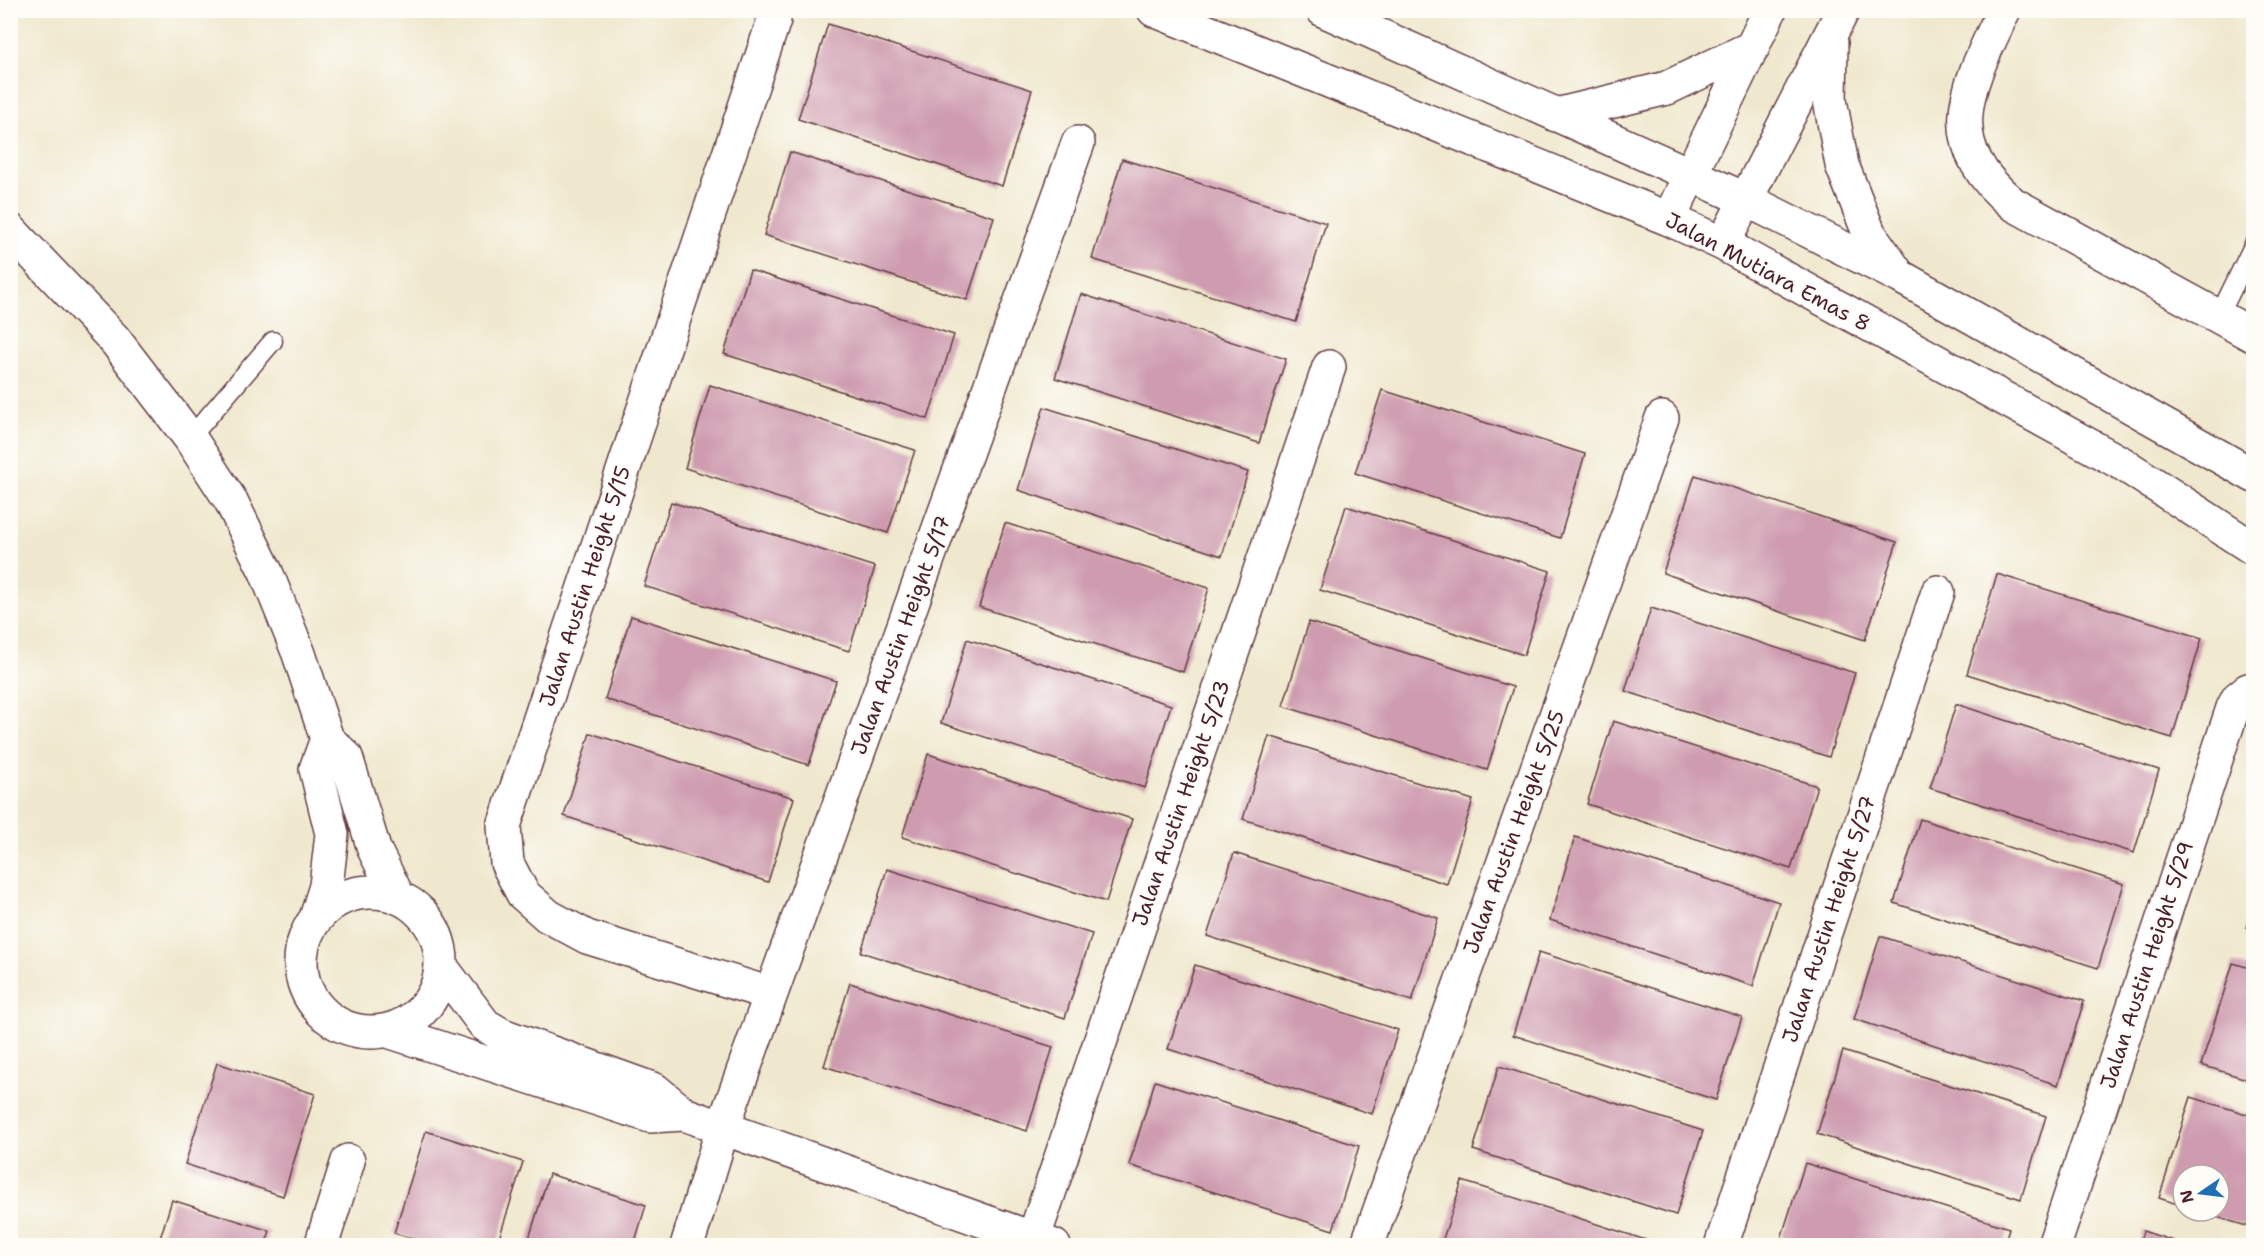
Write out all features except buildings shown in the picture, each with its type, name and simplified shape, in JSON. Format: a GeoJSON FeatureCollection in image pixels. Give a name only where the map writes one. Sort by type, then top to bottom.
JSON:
{"type":"FeatureCollection","features":[{"type":"Feature","properties":{"kind":"street","name":"Jalan Mutiara Emas 8"},"geometry":{"type":"LineString","coordinates":[[1154,10],[1723,243],[2123,464],[2253,549]]}},
{"type":"Feature","properties":{"kind":"street"},"geometry":{"type":"LineString","coordinates":[[1323,10],[1747,200],[1901,277],[2253,476]]}},
{"type":"Feature","properties":{"kind":"street"},"geometry":{"type":"LineString","coordinates":[[1669,219],[1770,10]]}},
{"type":"Feature","properties":{"kind":"street"},"geometry":{"type":"LineString","coordinates":[[2004,10],[1971,81],[1965,113],[1966,136],[1976,166],[1992,187],[2013,204],[2253,336]]}},
{"type":"Feature","properties":{"kind":"street","name":"Jalan Austin Height 5/15"},"geometry":{"type":"LineString","coordinates":[[771,994],[587,937],[548,916],[523,894],[507,863],[504,826],[774,20]]}},
{"type":"Feature","properties":{"kind":"street"},"geometry":{"type":"LineString","coordinates":[[1723,243],[1837,23]]}},
{"type":"Feature","properties":{"kind":"street"},"geometry":{"type":"LineString","coordinates":[[1837,23],[1830,100],[1842,165],[1869,233],[1901,277]]}},
{"type":"Feature","properties":{"kind":"street"},"geometry":{"type":"LineString","coordinates":[[1556,116],[1667,88],[1753,47]]}},
{"type":"Feature","properties":{"kind":"street","name":"Jalan Austin Height 5/17"},"geometry":{"type":"LineString","coordinates":[[687,1245],[723,1127],[1078,143]]}},
{"type":"Feature","properties":{"kind":"street"},"geometry":{"type":"LineString","coordinates":[[10,230],[114,339],[190,438],[231,501],[266,572],[299,654],[327,739],[346,757],[374,849],[398,897]]}},
{"type":"Feature","properties":{"kind":"street","name":"Jalan Austin Height 5/23"},"geometry":{"type":"LineString","coordinates":[[1040,1243],[1329,367]]}},
{"type":"Feature","properties":{"kind":"street","name":"Jalan Austin Height 5/25"},"geometry":{"type":"LineString","coordinates":[[1367,1245],[1662,418]]}},
{"type":"Feature","properties":{"kind":"street","name":"Jalan Austin Height 5/27"},"geometry":{"type":"LineString","coordinates":[[1721,1245],[1938,592]]}},
{"type":"Feature","properties":{"kind":"street","name":"Jalan Austin Height 5/29"},"geometry":{"type":"LineString","coordinates":[[2054,1245],[2233,708],[2238,698],[2251,690]]}},
{"type":"Feature","properties":{"kind":"street"},"geometry":{"type":"LineString","coordinates":[[317,915],[334,901],[355,893],[377,891],[398,897],[417,908],[431,925],[440,945],[442,968],[436,989],[425,1008],[408,1022],[388,1031],[366,1033],[345,1028],[326,1015],[311,999],[303,978],[301,956],[306,934],[317,915],[326,886],[332,834],[316,769],[327,739]]}},
{"type":"Feature","properties":{"kind":"street"},"geometry":{"type":"LineString","coordinates":[[442,968],[485,1025],[502,1035],[656,1089],[684,1114]]}},
{"type":"Feature","properties":{"kind":"street"},"geometry":{"type":"LineString","coordinates":[[388,1031],[650,1116],[684,1114],[1040,1243]]}},
{"type":"Feature","properties":{"kind":"street"},"geometry":{"type":"LineString","coordinates":[[321,1245],[348,1161]]}},
{"type":"Feature","properties":{"kind":"lane"},"geometry":{"type":"LineString","coordinates":[[2219,316],[2253,244]]}},
{"type":"Feature","properties":{"kind":"lane"},"geometry":{"type":"LineString","coordinates":[[190,438],[273,341]]}}]}
